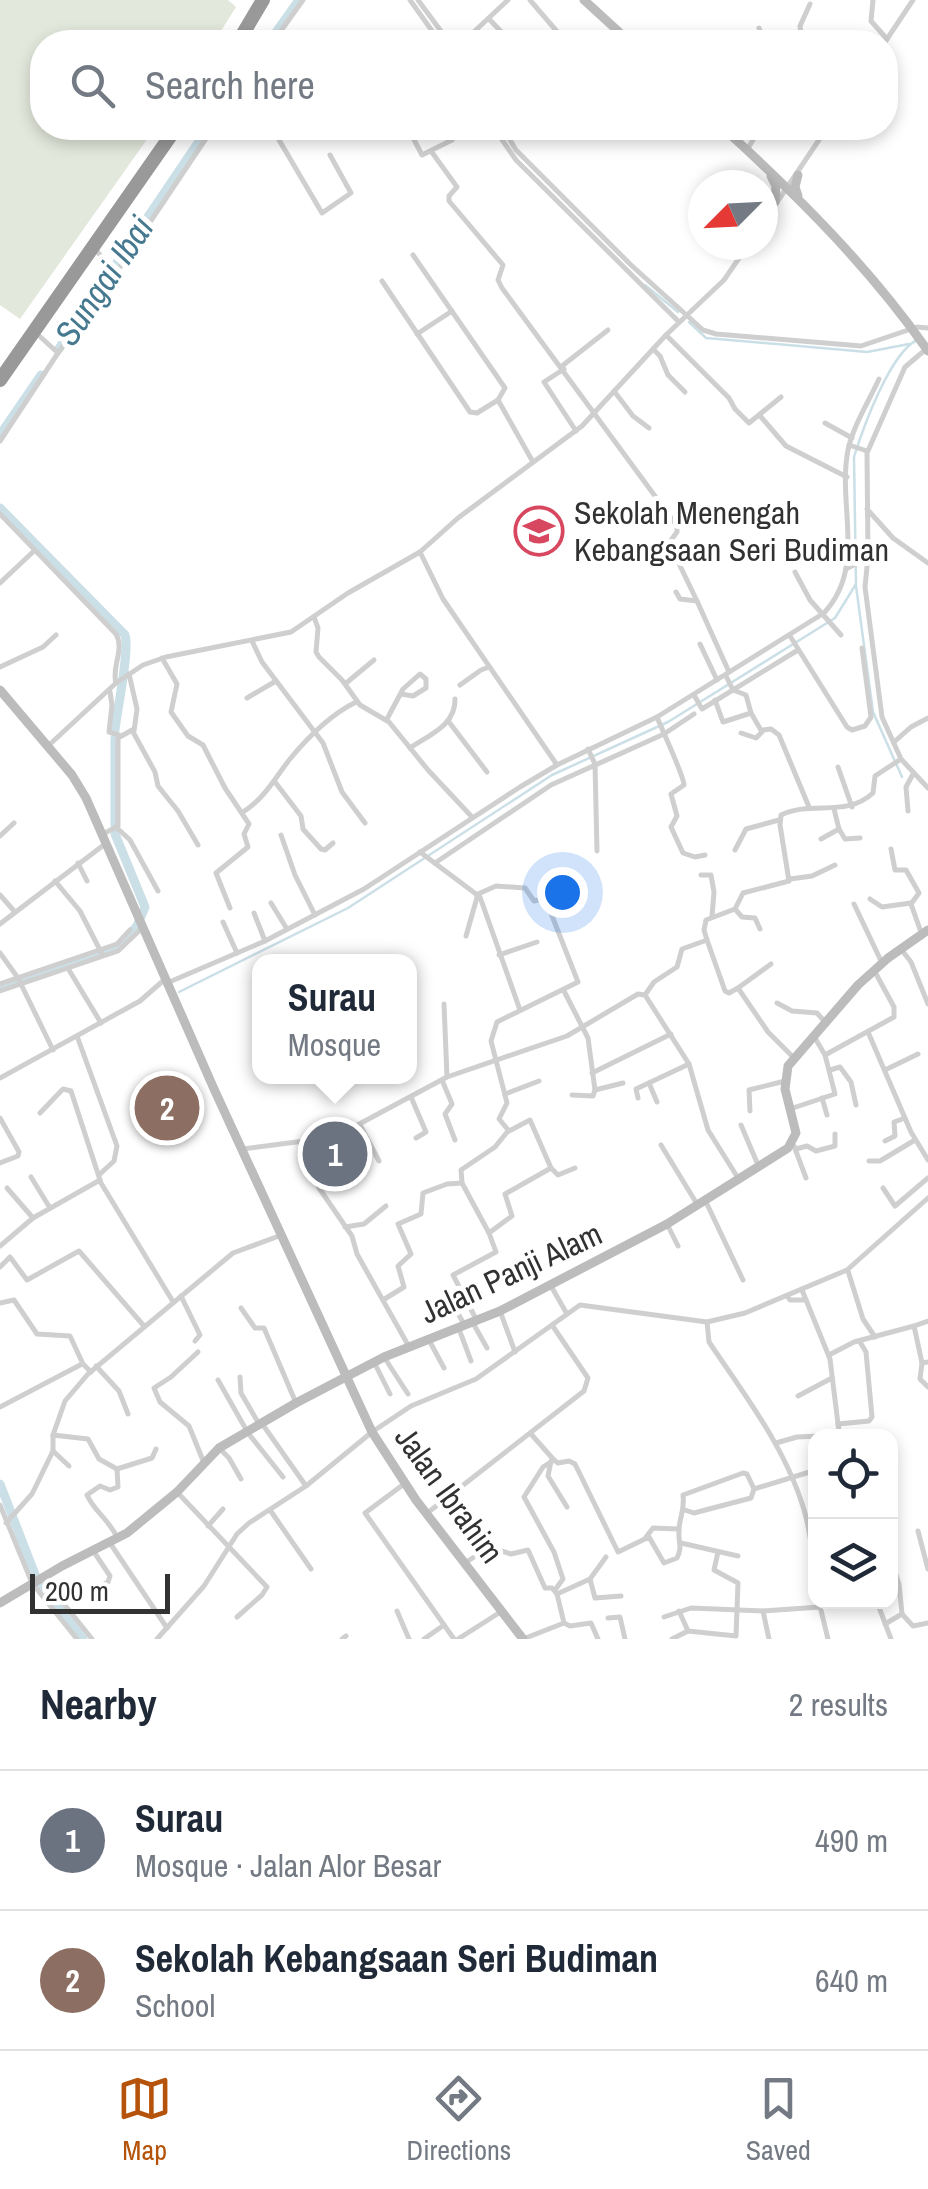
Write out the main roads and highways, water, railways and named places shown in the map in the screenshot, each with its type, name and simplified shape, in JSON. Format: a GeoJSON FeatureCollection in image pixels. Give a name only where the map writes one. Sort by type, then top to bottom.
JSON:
{"type":"FeatureCollection","features":[{"type":"Feature","properties":{"kind":"highway"},"geometry":{"type":"LineString","coordinates":[[237,30],[255,0]]}},
{"type":"Feature","properties":{"kind":"highway"},"geometry":{"type":"LineString","coordinates":[[245,30],[263,0]]}},
{"type":"Feature","properties":{"kind":"highway"},"geometry":{"type":"LineString","coordinates":[[0,380],[39,336],[54,295],[161,140]]}},
{"type":"Feature","properties":{"kind":"highway"},"geometry":{"type":"LineString","coordinates":[[0,366],[167,140]]}},
{"type":"Feature","properties":{"kind":"main road"},"geometry":{"type":"LineString","coordinates":[[584,0],[617,30]]}},
{"type":"Feature","properties":{"kind":"main road"},"geometry":{"type":"LineString","coordinates":[[737,140],[769,170]]}},
{"type":"Feature","properties":{"kind":"main road"},"geometry":{"type":"LineString","coordinates":[[778,174],[786,178],[797,173],[795,190],[806,209]]}},
{"type":"Feature","properties":{"kind":"main road"},"geometry":{"type":"LineString","coordinates":[[778,180],[882,290],[927,348]]}},
{"type":"Feature","properties":{"kind":"main road"},"geometry":{"type":"LineString","coordinates":[[778,203],[789,200],[806,209]]}},
{"type":"Feature","properties":{"kind":"main road","name":"Jalan Ibrahim"},"geometry":{"type":"LineString","coordinates":[[0,690],[79,786],[372,1432],[404,1484],[523,1639]]}},
{"type":"Feature","properties":{"kind":"main road","name":"Jalan Panji Alam"},"geometry":{"type":"LineString","coordinates":[[0,1602],[140,1524],[219,1448],[296,1403],[384,1357],[500,1311],[667,1224],[794,1146],[796,1133],[785,1081],[794,1058],[878,966],[925,933]]}},
{"type":"Feature","properties":{"kind":"waterway","name":"Sungai Ibai"},"geometry":{"type":"LineString","coordinates":[[278,30],[299,0]]}},
{"type":"Feature","properties":{"kind":"waterway","name":"Sungai Ibai"},"geometry":{"type":"LineString","coordinates":[[58,350],[200,140]]}},
{"type":"Feature","properties":{"kind":"waterway"},"geometry":{"type":"LineString","coordinates":[[645,285],[678,312]]}},
{"type":"Feature","properties":{"kind":"waterway"},"geometry":{"type":"LineString","coordinates":[[689,322],[706,338],[867,352],[909,344]]}},
{"type":"Feature","properties":{"kind":"waterway"},"geometry":{"type":"LineString","coordinates":[[255,954],[348,908],[552,775],[668,722],[835,618],[856,584],[854,457],[888,375],[917,340]]}},
{"type":"Feature","properties":{"kind":"waterway","name":"Sungai Ibai"},"geometry":{"type":"LineString","coordinates":[[0,435],[41,375]]}},
{"type":"Feature","properties":{"kind":"waterway","name":"Sungai Ibai"},"geometry":{"type":"LineString","coordinates":[[0,508],[125,635],[125,666],[115,730]]}},
{"type":"Feature","properties":{"kind":"waterway"},"geometry":{"type":"LineString","coordinates":[[856,586],[873,712],[902,777]]}},
{"type":"Feature","properties":{"kind":"waterway","name":"Sungai Ibai"},"geometry":{"type":"LineString","coordinates":[[115,738],[115,825]]}},
{"type":"Feature","properties":{"kind":"waterway","name":"Sungai Ibai"},"geometry":{"type":"LineString","coordinates":[[0,987],[118,947],[137,926],[145,907],[115,834]]}},
{"type":"Feature","properties":{"kind":"waterway"},"geometry":{"type":"LineString","coordinates":[[179,992],[252,956]]}},
{"type":"Feature","properties":{"kind":"waterway","name":"Sungai Ibai"},"geometry":{"type":"LineString","coordinates":[[0,1484],[36,1577]]}},
{"type":"Feature","properties":{"kind":"waterway","name":"Sungai Ibai"},"geometry":{"type":"LineString","coordinates":[[39,1583],[83,1639]]}},
{"type":"Feature","properties":{"kind":"place","name":"Sekolah Menengah Kebangsaan Seri Budiman"},"geometry":{"type":"Point","coordinates":[539,531]}},
{"type":"Feature","properties":{"kind":"place","name":"Sekolah Kebangsaan Seri Budiman"},"geometry":{"type":"Point","coordinates":[167,1108]}},
{"type":"Feature","properties":{"kind":"place","name":"Surau"},"geometry":{"type":"Point","coordinates":[335,1154]}}]}
